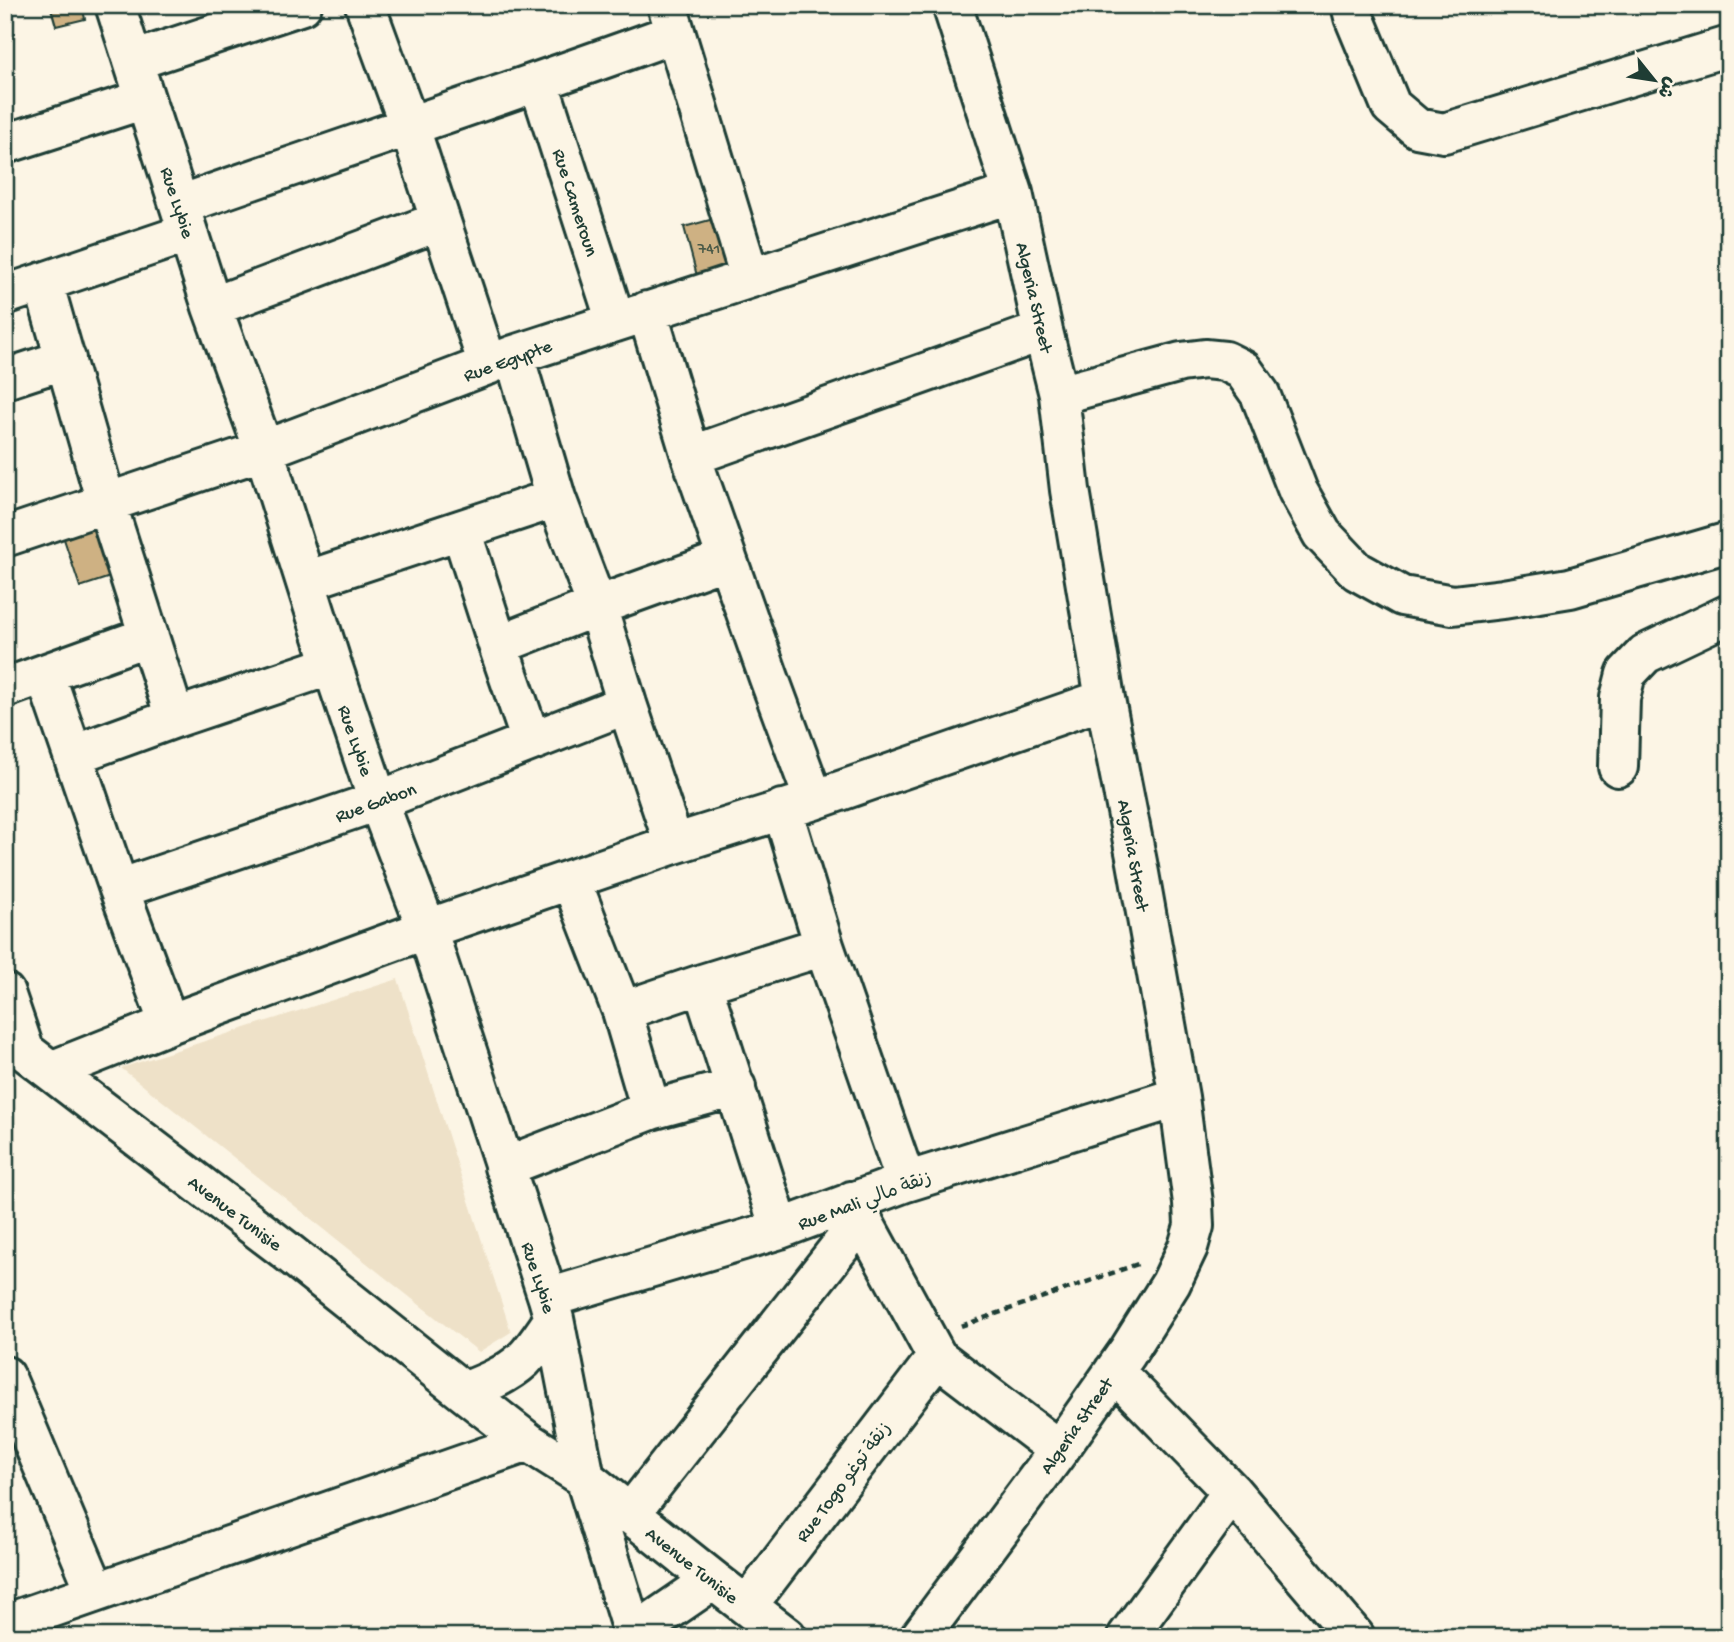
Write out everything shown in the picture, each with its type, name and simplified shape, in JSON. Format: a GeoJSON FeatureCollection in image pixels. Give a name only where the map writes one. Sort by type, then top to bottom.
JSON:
{"type":"FeatureCollection","features":[{"type":"Feature","properties":{"kind":"street","name":"Rue Lybie"},"geometry":{"type":"LineString","coordinates":[[115,5],[212,307],[264,450],[378,801],[427,929],[551,1309],[585,1478],[633,1636]]}},
{"type":"Feature","properties":{"kind":"street"},"geometry":{"type":"LineString","coordinates":[[133,61],[302,5]]}},
{"type":"Feature","properties":{"kind":"street"},"geometry":{"type":"LineString","coordinates":[[365,5],[409,125],[440,221],[501,360],[597,606],[626,704],[674,844]]}},
{"type":"Feature","properties":{"kind":"street","name":"Algeria Street"},"geometry":{"type":"LineString","coordinates":[[920,1637],[1059,1450],[1114,1371],[1171,1283],[1188,1247],[1194,1226],[1179,1097],[1105,699],[1070,490],[1059,395],[1013,193],[952,5]]}},
{"type":"Feature","properties":{"kind":"street"},"geometry":{"type":"LineString","coordinates":[[1351,5],[1391,106],[1417,128],[1444,133],[1729,46]]}},
{"type":"Feature","properties":{"kind":"street"},"geometry":{"type":"LineString","coordinates":[[5,295],[43,282],[184,219],[409,125],[538,83],[671,19],[750,278]]}},
{"type":"Feature","properties":{"kind":"street","name":"Rue Cameroun"},"geometry":{"type":"LineString","coordinates":[[538,83],[691,456],[727,559],[798,804],[824,946],[905,1182]]}},
{"type":"Feature","properties":{"kind":"street"},"geometry":{"type":"LineString","coordinates":[[5,144],[145,99]]}},
{"type":"Feature","properties":{"kind":"street","name":"Rue Egypte"},"geometry":{"type":"LineString","coordinates":[[5,537],[264,450],[501,360],[1013,193]]}},
{"type":"Feature","properties":{"kind":"street"},"geometry":{"type":"LineString","coordinates":[[212,307],[440,221]]}},
{"type":"Feature","properties":{"kind":"street"},"geometry":{"type":"LineString","coordinates":[[43,282],[106,502],[174,718]]}},
{"type":"Feature","properties":{"kind":"street"},"geometry":{"type":"LineString","coordinates":[[691,456],[1043,331]]}},
{"type":"Feature","properties":{"kind":"street"},"geometry":{"type":"LineString","coordinates":[[5,379],[66,359]]}},
{"type":"Feature","properties":{"kind":"street"},"geometry":{"type":"LineString","coordinates":[[1059,395],[1181,362],[1205,359],[1225,361],[1244,370],[1260,394],[1297,491],[1322,534],[1357,571],[1402,596],[1453,605],[1503,600],[1570,588],[1729,542]]}},
{"type":"Feature","properties":{"kind":"street"},"geometry":{"type":"LineString","coordinates":[[306,581],[556,498]]}},
{"type":"Feature","properties":{"kind":"street"},"geometry":{"type":"LineString","coordinates":[[461,530],[531,741]]}},
{"type":"Feature","properties":{"kind":"street"},"geometry":{"type":"LineString","coordinates":[[498,645],[727,559]]}},
{"type":"Feature","properties":{"kind":"street"},"geometry":{"type":"LineString","coordinates":[[1618,767],[1620,698],[1626,674],[1645,654],[1729,614]]}},
{"type":"Feature","properties":{"kind":"street"},"geometry":{"type":"LineString","coordinates":[[5,688],[149,636]]}},
{"type":"Feature","properties":{"kind":"street"},"geometry":{"type":"LineString","coordinates":[[73,755],[332,665]]}},
{"type":"Feature","properties":{"kind":"street"},"geometry":{"type":"LineString","coordinates":[[45,674],[169,1024]]}},
{"type":"Feature","properties":{"kind":"street"},"geometry":{"type":"LineString","coordinates":[[5,993],[27,1052],[169,1024],[427,929],[1105,699]]}},
{"type":"Feature","properties":{"kind":"street","name":"Rue Gabon"},"geometry":{"type":"LineString","coordinates":[[119,889],[378,801],[626,704]]}},
{"type":"Feature","properties":{"kind":"street"},"geometry":{"type":"LineString","coordinates":[[571,880],[622,1011],[651,1110]]}},
{"type":"Feature","properties":{"kind":"street"},"geometry":{"type":"LineString","coordinates":[[622,1011],[824,946]]}},
{"type":"Feature","properties":{"kind":"street"},"geometry":{"type":"LineString","coordinates":[[702,984],[780,1229]]}},
{"type":"Feature","properties":{"kind":"street","name":"Avenue Tunisie"},"geometry":{"type":"LineString","coordinates":[[27,1052],[284,1249],[528,1442],[585,1478],[787,1637]]}},
{"type":"Feature","properties":{"kind":"street"},"geometry":{"type":"LineString","coordinates":[[504,1167],[651,1110],[736,1087]]}},
{"type":"Feature","properties":{"kind":"street","name":"Rue Mali زنقة مالي"},"geometry":{"type":"LineString","coordinates":[[551,1309],[780,1229],[857,1210],[905,1182],[1179,1097]]}},
{"type":"Feature","properties":{"kind":"street"},"geometry":{"type":"LineString","coordinates":[[630,1514],[857,1210],[937,1357],[1059,1450]]}},
{"type":"Feature","properties":{"kind":"street"},"geometry":{"type":"LineString","coordinates":[[464,1392],[515,1367],[530,1351],[551,1309]]}},
{"type":"Feature","properties":{"kind":"street","name":"Rue Togo زنقة توغو"},"geometry":{"type":"LineString","coordinates":[[747,1606],[937,1357]]}},
{"type":"Feature","properties":{"kind":"street"},"geometry":{"type":"LineString","coordinates":[[1114,1371],[1232,1492],[1355,1637]]}},
{"type":"Feature","properties":{"kind":"street"},"geometry":{"type":"LineString","coordinates":[[5,1376],[96,1592]]}},
{"type":"Feature","properties":{"kind":"street"},"geometry":{"type":"LineString","coordinates":[[5,1624],[528,1442]]}},
{"type":"Feature","properties":{"kind":"street"},"geometry":{"type":"LineString","coordinates":[[1128,1637],[1232,1492]]}},
{"type":"Feature","properties":{"kind":"street"},"geometry":{"type":"LineString","coordinates":[[633,1636],[713,1580]]}},
{"type":"Feature","properties":{"kind":"path"},"geometry":{"type":"LineString","coordinates":[[937,1357],[962,1326],[1188,1247]]}},
{"type":"Feature","properties":{"kind":"shaded area"},"geometry":{"type":"Polygon","coordinates":[[[398,979],[511,1332],[479,1352],[121,1068],[398,979]]]}},
{"type":"Feature","properties":{"kind":"building"},"geometry":{"type":"Polygon","coordinates":[[[50,5],[82,5],[85,19],[56,26],[50,5]]]}},
{"type":"Feature","properties":{"kind":"building"},"geometry":{"type":"Polygon","coordinates":[[[721,217],[734,267],[697,276],[684,227],[721,217]]]}},
{"type":"Feature","properties":{"kind":"building"},"geometry":{"type":"Polygon","coordinates":[[[94,519],[113,576],[80,587],[61,530],[94,519]]]}}]}
